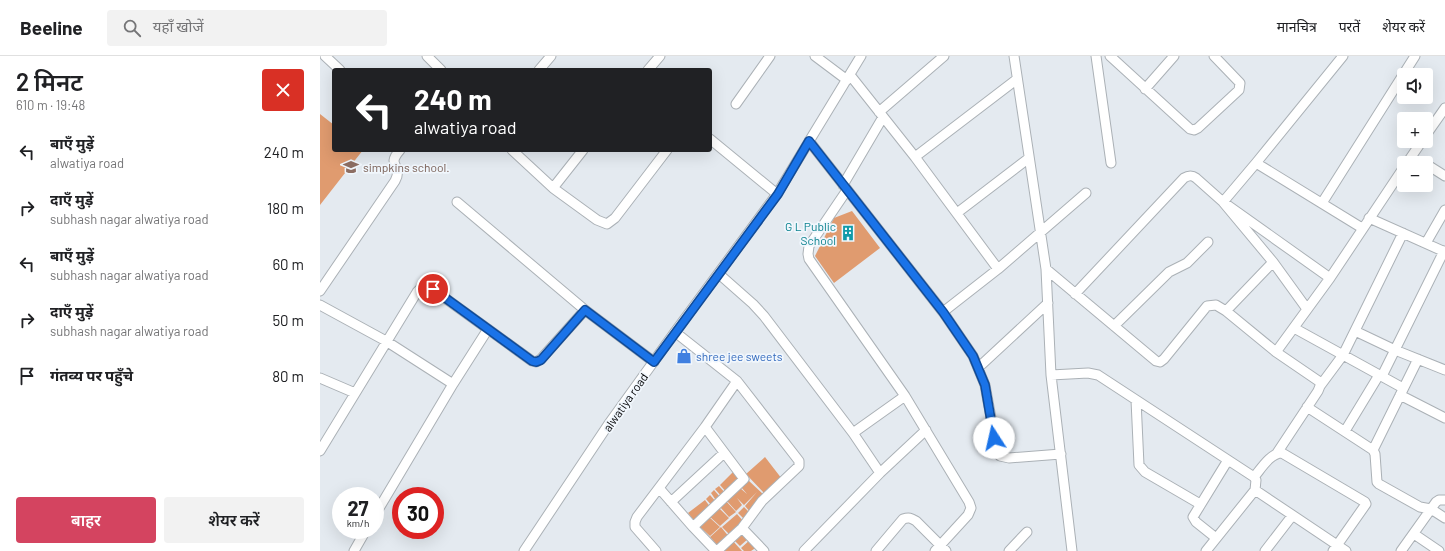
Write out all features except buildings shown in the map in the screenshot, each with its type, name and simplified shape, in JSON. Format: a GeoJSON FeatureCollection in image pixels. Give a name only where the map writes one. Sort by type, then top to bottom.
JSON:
{"type":"FeatureCollection","features":[{"type":"Feature","properties":{"kind":"street"},"geometry":{"type":"LineString","coordinates":[[325,56],[338,68]]}},
{"type":"Feature","properties":{"kind":"street"},"geometry":{"type":"LineString","coordinates":[[427,56],[439,68]]}},
{"type":"Feature","properties":{"kind":"street"},"geometry":{"type":"LineString","coordinates":[[541,68],[551,56]]}},
{"type":"Feature","properties":{"kind":"street"},"geometry":{"type":"LineString","coordinates":[[650,68],[660,56]]}},
{"type":"Feature","properties":{"kind":"street"},"geometry":{"type":"LineString","coordinates":[[736,104],[770,56]]}},
{"type":"Feature","properties":{"kind":"street"},"geometry":{"type":"LineString","coordinates":[[815,56],[849,78],[881,115],[915,157],[998,268]]}},
{"type":"Feature","properties":{"kind":"street","name":"alwatiya road"},"geometry":{"type":"LineString","coordinates":[[524,551],[608,425],[778,194],[861,56]]}},
{"type":"Feature","properties":{"kind":"street"},"geometry":{"type":"LineString","coordinates":[[876,551],[904,519],[908,517],[916,521],[940,549],[965,519],[971,508],[969,502],[905,396],[809,259],[809,246],[845,188],[881,115],[944,56]]}},
{"type":"Feature","properties":{"kind":"street"},"geometry":{"type":"LineString","coordinates":[[1014,56],[1046,269],[1051,375],[1072,551]]}},
{"type":"Feature","properties":{"kind":"street"},"geometry":{"type":"LineString","coordinates":[[1096,56],[1111,163]]}},
{"type":"Feature","properties":{"kind":"street"},"geometry":{"type":"LineString","coordinates":[[1110,56],[1190,129],[1194,130],[1239,90],[1240,83],[1214,56]]}},
{"type":"Feature","properties":{"kind":"street"},"geometry":{"type":"LineString","coordinates":[[1145,89],[1174,56]]}},
{"type":"Feature","properties":{"kind":"street"},"geometry":{"type":"LineString","coordinates":[[1223,202],[1256,164],[1343,56]]}},
{"type":"Feature","properties":{"kind":"street"},"geometry":{"type":"LineString","coordinates":[[1322,203],[1415,56]]}},
{"type":"Feature","properties":{"kind":"street"},"geometry":{"type":"LineString","coordinates":[[915,157],[1018,80]]}},
{"type":"Feature","properties":{"kind":"street"},"geometry":{"type":"LineString","coordinates":[[1433,126],[1445,108]]}},
{"type":"Feature","properties":{"kind":"street"},"geometry":{"type":"LineString","coordinates":[[712,141],[778,194]]}},
{"type":"Feature","properties":{"kind":"street"},"geometry":{"type":"LineString","coordinates":[[809,141],[943,312],[973,356],[979,367],[985,385],[997,451],[1000,456],[1009,458],[1061,454]]}},
{"type":"Feature","properties":{"kind":"street"},"geometry":{"type":"LineString","coordinates":[[320,291],[395,181],[398,172],[394,159],[399,152]]}},
{"type":"Feature","properties":{"kind":"street"},"geometry":{"type":"LineString","coordinates":[[514,152],[553,188],[597,220],[607,224],[615,218],[665,152]]}},
{"type":"Feature","properties":{"kind":"street"},"geometry":{"type":"LineString","coordinates":[[553,188],[581,152]]}},
{"type":"Feature","properties":{"kind":"street"},"geometry":{"type":"LineString","coordinates":[[957,213],[1029,158]]}},
{"type":"Feature","properties":{"kind":"street"},"geometry":{"type":"LineString","coordinates":[[1256,164],[1362,228]]}},
{"type":"Feature","properties":{"kind":"street"},"geometry":{"type":"LineString","coordinates":[[1433,169],[1445,176]]}},
{"type":"Feature","properties":{"kind":"street"},"geometry":{"type":"LineString","coordinates":[[1075,294],[1184,178],[1188,176],[1192,176],[1223,202],[1330,278]]}},
{"type":"Feature","properties":{"kind":"street"},"geometry":{"type":"LineString","coordinates":[[1276,352],[1330,278],[1362,228],[1397,178]]}},
{"type":"Feature","properties":{"kind":"street"},"geometry":{"type":"LineString","coordinates":[[943,312],[998,268],[1086,193]]}},
{"type":"Feature","properties":{"kind":"street"},"geometry":{"type":"LineString","coordinates":[[457,202],[585,310],[654,362]]}},
{"type":"Feature","properties":{"kind":"street"},"geometry":{"type":"LineString","coordinates":[[1223,202],[1273,262],[1308,309]]}},
{"type":"Feature","properties":{"kind":"street"},"geometry":{"type":"LineString","coordinates":[[1426,243],[1445,210]]}},
{"type":"Feature","properties":{"kind":"street"},"geometry":{"type":"LineString","coordinates":[[1345,431],[1381,376],[1445,252],[1369,218]]}},
{"type":"Feature","properties":{"kind":"street"},"geometry":{"type":"LineString","coordinates":[[1254,477],[1277,453],[1320,386],[1343,355],[1403,233]]}},
{"type":"Feature","properties":{"kind":"street"},"geometry":{"type":"LineString","coordinates":[[1114,326],[1166,275],[1186,263],[1208,242]]}},
{"type":"Feature","properties":{"kind":"street"},"geometry":{"type":"LineString","coordinates":[[1226,311],[1273,262]]}},
{"type":"Feature","properties":{"kind":"street"},"geometry":{"type":"LineString","coordinates":[[1046,269],[1153,358],[1160,362],[1207,306],[1216,305],[1226,311],[1276,352],[1320,382],[1320,386]]}},
{"type":"Feature","properties":{"kind":"street"},"geometry":{"type":"LineString","coordinates":[[719,274],[753,304],[764,316],[854,434],[880,474]]}},
{"type":"Feature","properties":{"kind":"street"},"geometry":{"type":"LineString","coordinates":[[320,452],[386,341],[417,292],[422,287],[427,285],[527,358],[536,362],[541,360],[585,310]]}},
{"type":"Feature","properties":{"kind":"street"},"geometry":{"type":"LineString","coordinates":[[979,367],[1048,303]]}},
{"type":"Feature","properties":{"kind":"street"},"geometry":{"type":"LineString","coordinates":[[320,305],[386,341],[453,384]]}},
{"type":"Feature","properties":{"kind":"street"},"geometry":{"type":"LineString","coordinates":[[1294,328],[1381,376],[1445,418]]}},
{"type":"Feature","properties":{"kind":"street"},"geometry":{"type":"LineString","coordinates":[[384,500],[453,384],[488,329]]}},
{"type":"Feature","properties":{"kind":"street"},"geometry":{"type":"LineString","coordinates":[[1355,331],[1395,350],[1445,369]]}},
{"type":"Feature","properties":{"kind":"street"},"geometry":{"type":"LineString","coordinates":[[659,488],[717,551],[742,528],[762,501],[799,466],[800,461],[736,381],[675,332]]}},
{"type":"Feature","properties":{"kind":"street"},"geometry":{"type":"LineString","coordinates":[[1373,450],[1418,359]]}},
{"type":"Feature","properties":{"kind":"street"},"geometry":{"type":"LineString","coordinates":[[1051,375],[1093,373],[1254,477],[1256,480],[1255,490],[1206,551]]}},
{"type":"Feature","properties":{"kind":"street"},"geometry":{"type":"LineString","coordinates":[[320,378],[354,393]]}},
{"type":"Feature","properties":{"kind":"street"},"geometry":{"type":"LineString","coordinates":[[656,551],[638,532],[635,527],[635,522],[705,427],[736,381]]}},
{"type":"Feature","properties":{"kind":"street"},"geometry":{"type":"LineString","coordinates":[[854,434],[905,396]]}},
{"type":"Feature","properties":{"kind":"street"},"geometry":{"type":"LineString","coordinates":[[1136,400],[1139,465],[1141,469],[1200,504]]}},
{"type":"Feature","properties":{"kind":"street"},"geometry":{"type":"LineString","coordinates":[[1307,407],[1373,450],[1375,454],[1377,482],[1379,484],[1420,507],[1431,508],[1445,518]]}},
{"type":"Feature","properties":{"kind":"street"},"geometry":{"type":"LineString","coordinates":[[693,526],[744,479],[705,427]]}},
{"type":"Feature","properties":{"kind":"street"},"geometry":{"type":"LineString","coordinates":[[804,551],[926,430]]}},
{"type":"Feature","properties":{"kind":"street"},"geometry":{"type":"LineString","coordinates":[[671,502],[724,453]]}},
{"type":"Feature","properties":{"kind":"street"},"geometry":{"type":"LineString","coordinates":[[1277,453],[1282,453],[1365,502],[1366,504],[1336,548]]}},
{"type":"Feature","properties":{"kind":"street"},"geometry":{"type":"LineString","coordinates":[[1216,538],[1193,519],[1194,513],[1228,460]]}},
{"type":"Feature","properties":{"kind":"street"},"geometry":{"type":"LineString","coordinates":[[1255,490],[1336,548],[1346,551]]}},
{"type":"Feature","properties":{"kind":"street"},"geometry":{"type":"LineString","coordinates":[[1401,551],[1436,502],[1438,500],[1445,500]]}},
{"type":"Feature","properties":{"kind":"street"},"geometry":{"type":"LineString","coordinates":[[1268,550],[1292,516]]}},
{"type":"Feature","properties":{"kind":"street"},"geometry":{"type":"LineString","coordinates":[[742,528],[764,551]]}},
{"type":"Feature","properties":{"kind":"street"},"geometry":{"type":"LineString","coordinates":[[1009,551],[1027,532]]}},
{"type":"Feature","properties":{"kind":"street"},"geometry":{"type":"LineString","coordinates":[[1414,534],[1439,551]]}},
{"type":"Feature","properties":{"kind":"street"},"geometry":{"type":"LineString","coordinates":[[354,551],[361,539]]}},
{"type":"Feature","properties":{"kind":"place","name":"simpkins school."},"geometry":{"type":"Point","coordinates":[351,167]}},
{"type":"Feature","properties":{"kind":"place","name":"G L Public School"},"geometry":{"type":"Point","coordinates":[848,233]}},
{"type":"Feature","properties":{"kind":"place","name":"shree jee sweets"},"geometry":{"type":"Point","coordinates":[684,356]}},
{"type":"Feature","properties":{"kind":"route"},"geometry":{"type":"LineString","coordinates":[[433,289],[532,361],[536,362],[541,360],[585,310],[654,362],[778,194],[809,141],[943,312],[973,356],[979,367],[985,385],[994,438]]}}]}
